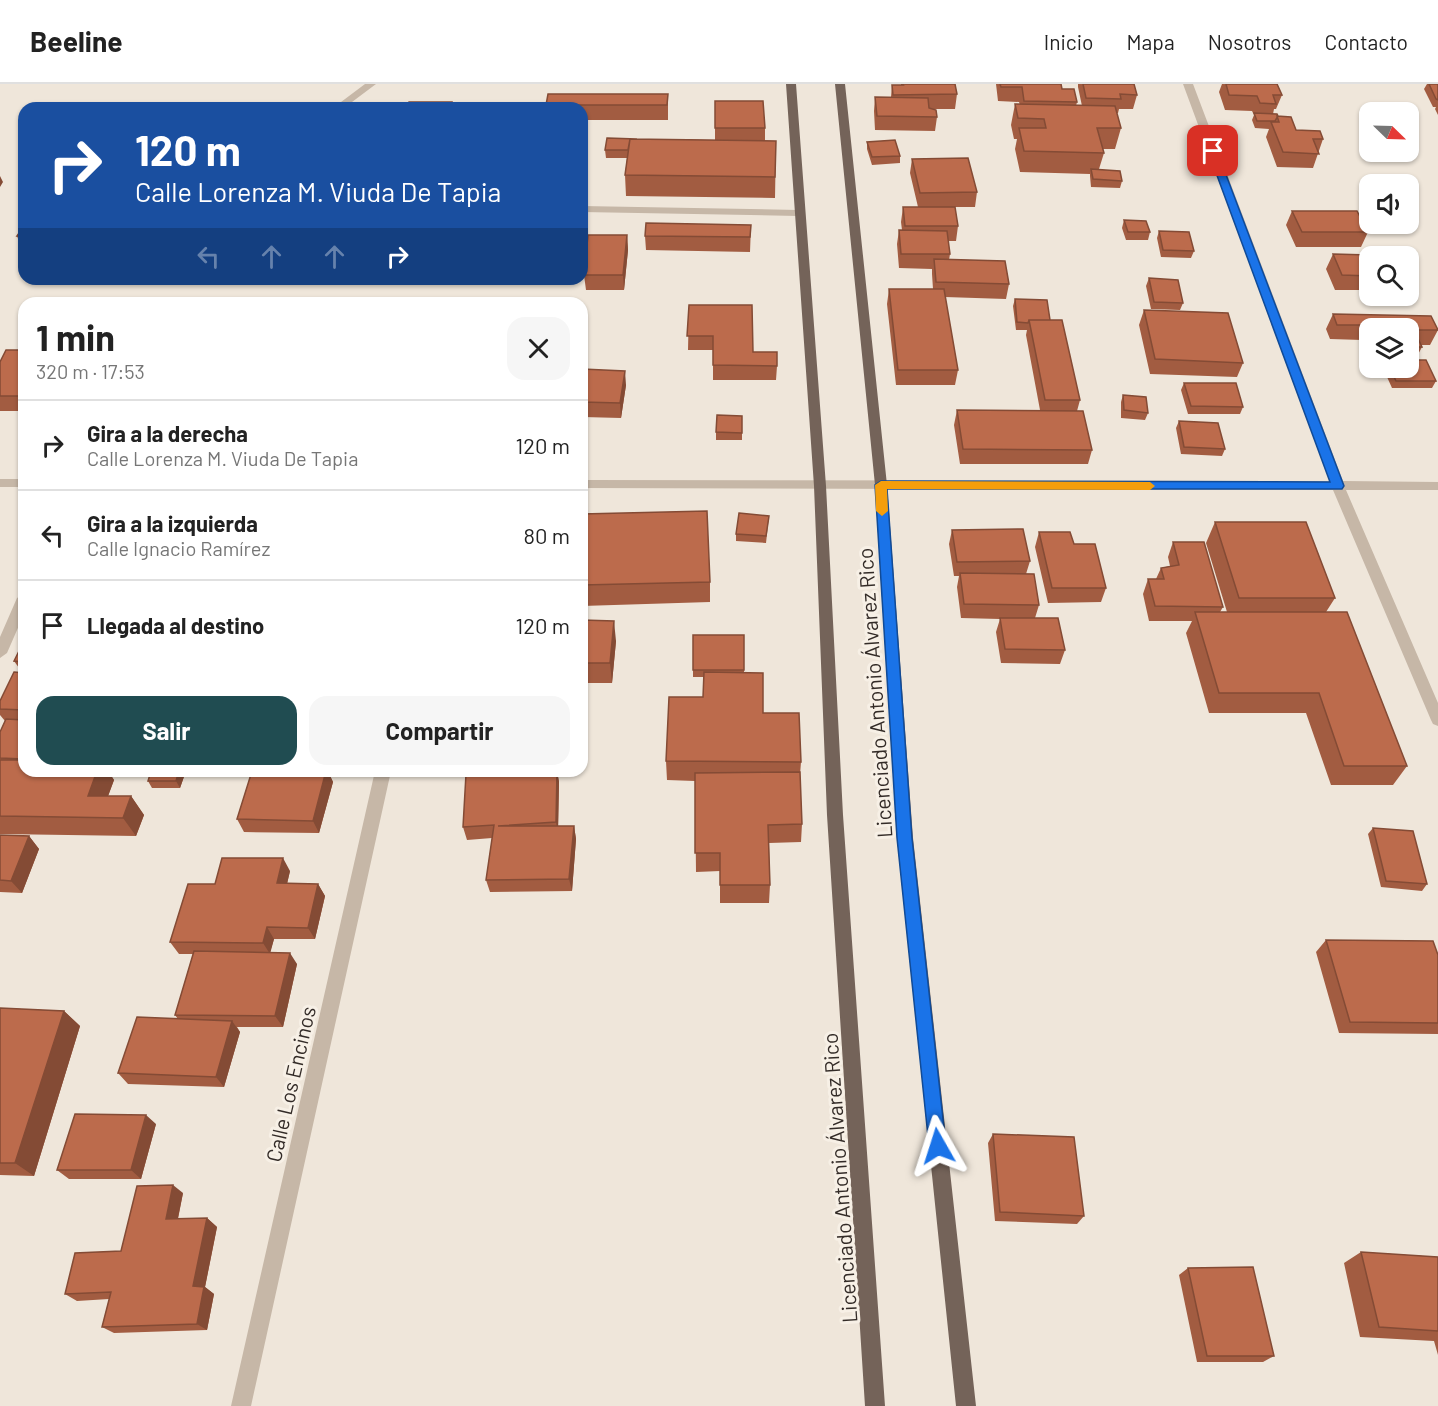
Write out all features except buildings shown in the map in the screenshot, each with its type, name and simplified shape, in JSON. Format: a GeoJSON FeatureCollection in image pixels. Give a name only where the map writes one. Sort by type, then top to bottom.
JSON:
{"type":"FeatureCollection","features":[{"type":"Feature","properties":{"kind":"main road","name":"Licenciado Antonio Álvarez Rico"},"geometry":{"type":"LineString","coordinates":[[791,84],[798,213],[820,486],[835,815],[875,1406]]}},
{"type":"Feature","properties":{"kind":"main road","name":"Licenciado Antonio Álvarez Rico"},"geometry":{"type":"LineString","coordinates":[[840,84],[881,485],[905,838],[966,1406]]}},
{"type":"Feature","properties":{"kind":"street"},"geometry":{"type":"LineString","coordinates":[[346,102],[371,84]]}},
{"type":"Feature","properties":{"kind":"street"},"geometry":{"type":"LineString","coordinates":[[1188,84],[1338,486],[1438,720]]}},
{"type":"Feature","properties":{"kind":"street"},"geometry":{"type":"LineString","coordinates":[[588,209],[798,213]]}},
{"type":"Feature","properties":{"kind":"street"},"geometry":{"type":"LineString","coordinates":[[0,483],[18,483]]}},
{"type":"Feature","properties":{"kind":"street"},"geometry":{"type":"LineString","coordinates":[[588,484],[1438,486]]}},
{"type":"Feature","properties":{"kind":"street"},"geometry":{"type":"LineString","coordinates":[[0,653],[18,612]]}},
{"type":"Feature","properties":{"kind":"street","name":"Calle Los Encinos"},"geometry":{"type":"LineString","coordinates":[[241,1406],[382,777]]}},
{"type":"Feature","properties":{"kind":"slow traffic"},"geometry":{"type":"LineString","coordinates":[[882,511],[881,485],[1150,486]]}},
{"type":"Feature","properties":{"kind":"route"},"geometry":{"type":"LineString","coordinates":[[938,1146],[905,838],[881,485],[1338,486],[1213,151]]}}]}
